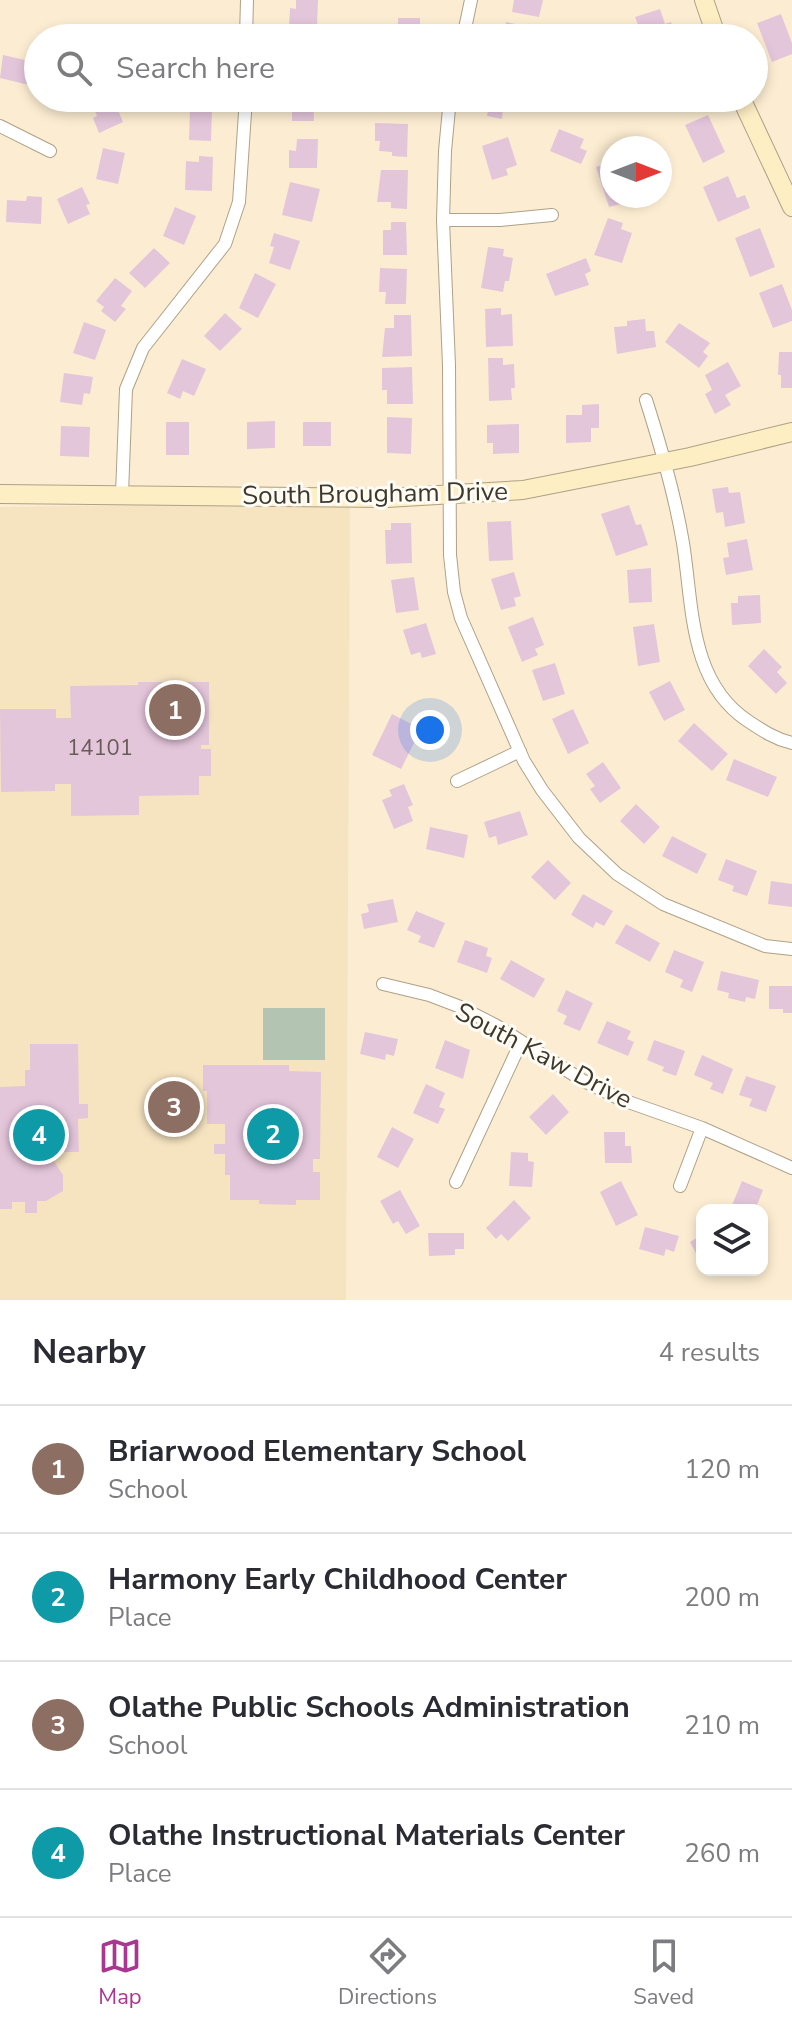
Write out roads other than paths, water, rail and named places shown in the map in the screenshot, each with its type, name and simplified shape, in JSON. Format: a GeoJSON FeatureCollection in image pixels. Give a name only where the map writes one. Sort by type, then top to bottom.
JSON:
{"type":"FeatureCollection","features":[{"type":"Feature","properties":{"kind":"street"},"geometry":{"type":"LineString","coordinates":[[246,24],[247,0]]}},
{"type":"Feature","properties":{"kind":"street"},"geometry":{"type":"LineString","coordinates":[[466,24],[471,0]]}},
{"type":"Feature","properties":{"kind":"street"},"geometry":{"type":"LineString","coordinates":[[704,0],[712,24]]}},
{"type":"Feature","properties":{"kind":"street"},"geometry":{"type":"LineString","coordinates":[[122,494],[126,389],[143,348],[225,244],[239,202],[245,112]]}},
{"type":"Feature","properties":{"kind":"street"},"geometry":{"type":"LineString","coordinates":[[449,112],[443,220],[449,365],[449,494],[451,573],[461,618],[520,751],[542,790],[579,838],[617,874],[663,904],[765,946],[792,949]]}},
{"type":"Feature","properties":{"kind":"street"},"geometry":{"type":"LineString","coordinates":[[749,112],[786,180],[792,207]]}},
{"type":"Feature","properties":{"kind":"street"},"geometry":{"type":"LineString","coordinates":[[0,126],[50,151]]}},
{"type":"Feature","properties":{"kind":"street"},"geometry":{"type":"LineString","coordinates":[[443,220],[500,220],[552,215]]}},
{"type":"Feature","properties":{"kind":"street"},"geometry":{"type":"LineString","coordinates":[[646,400],[666,463],[683,542],[696,640],[702,662],[723,699],[742,717],[779,740],[792,743]]}},
{"type":"Feature","properties":{"kind":"street","name":"South Brougham Drive"},"geometry":{"type":"LineString","coordinates":[[0,494],[373,498],[523,490],[666,463],[792,432]]}},
{"type":"Feature","properties":{"kind":"street"},"geometry":{"type":"LineString","coordinates":[[457,781],[520,751]]}},
{"type":"Feature","properties":{"kind":"street","name":"South Kaw Drive"},"geometry":{"type":"LineString","coordinates":[[383,984],[458,1006],[484,1018],[582,1080],[620,1099],[702,1128],[792,1168]]}},
{"type":"Feature","properties":{"kind":"street"},"geometry":{"type":"LineString","coordinates":[[456,1182],[521,1042]]}},
{"type":"Feature","properties":{"kind":"street"},"geometry":{"type":"LineString","coordinates":[[680,1186],[702,1128]]}},
{"type":"Feature","properties":{"kind":"place","name":"Briarwood Elementary School"},"geometry":{"type":"Point","coordinates":[175,710]}},
{"type":"Feature","properties":{"kind":"place","name":"Olathe Public Schools Administration"},"geometry":{"type":"Point","coordinates":[174,1107]}},
{"type":"Feature","properties":{"kind":"place","name":"Harmony Early Childhood Center"},"geometry":{"type":"Point","coordinates":[273,1134]}},
{"type":"Feature","properties":{"kind":"place","name":"Olathe Instructional Materials Center"},"geometry":{"type":"Point","coordinates":[39,1135]}}]}
